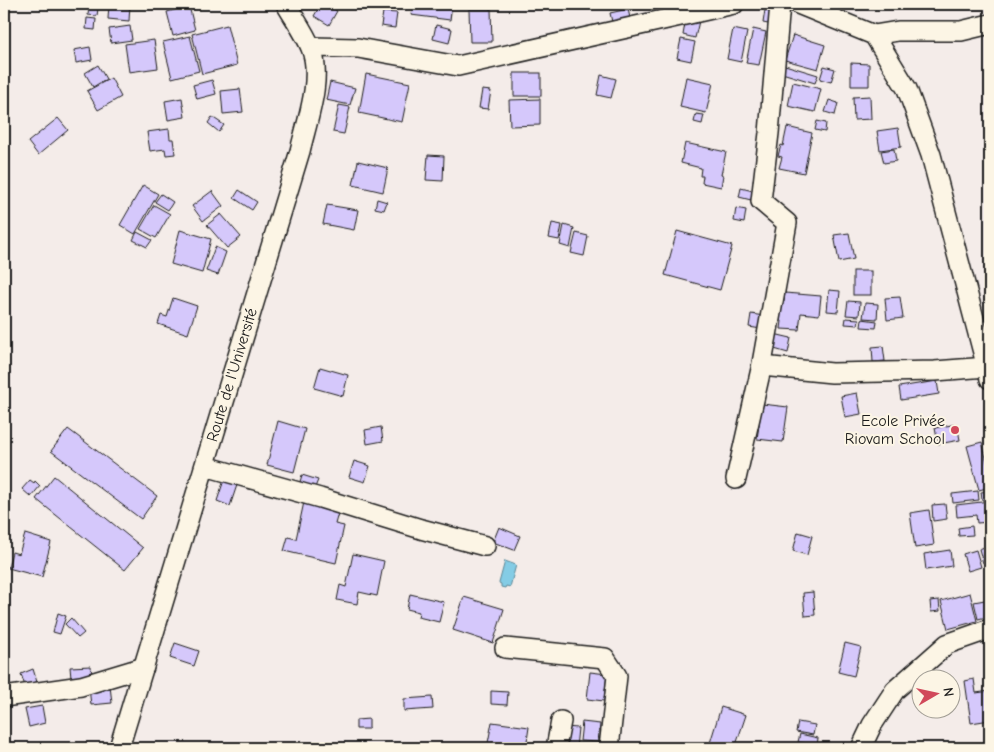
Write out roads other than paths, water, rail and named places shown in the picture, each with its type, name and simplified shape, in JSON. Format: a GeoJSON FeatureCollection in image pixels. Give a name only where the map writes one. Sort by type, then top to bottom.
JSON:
{"type":"FeatureCollection","features":[{"type":"Feature","properties":{"kind":"street","name":"Route de l'Université"},"geometry":{"type":"LineString","coordinates":[[119,748],[300,151],[316,80],[311,47],[286,4]]}},
{"type":"Feature","properties":{"kind":"street"},"geometry":{"type":"LineString","coordinates":[[311,47],[358,48],[458,66],[734,4]]}},
{"type":"Feature","properties":{"kind":"street"},"geometry":{"type":"LineString","coordinates":[[736,479],[762,366],[787,223],[762,201],[780,4]]}},
{"type":"Feature","properties":{"kind":"street"},"geometry":{"type":"LineString","coordinates":[[798,4],[874,35],[898,31],[961,31],[990,24]]}},
{"type":"Feature","properties":{"kind":"street"},"geometry":{"type":"LineString","coordinates":[[762,366],[832,373],[935,371],[989,373],[931,155],[907,89],[874,35]]}},
{"type":"Feature","properties":{"kind":"street"},"geometry":{"type":"LineString","coordinates":[[204,466],[485,546]]}},
{"type":"Feature","properties":{"kind":"street"},"geometry":{"type":"LineString","coordinates":[[861,748],[872,725],[895,690],[947,644],[990,629]]}},
{"type":"Feature","properties":{"kind":"street"},"geometry":{"type":"LineString","coordinates":[[505,648],[605,658],[617,676],[609,748]]}},
{"type":"Feature","properties":{"kind":"street"},"geometry":{"type":"LineString","coordinates":[[4,697],[81,686],[144,667]]}},
{"type":"Feature","properties":{"kind":"street"},"geometry":{"type":"LineString","coordinates":[[556,748],[561,721]]}},
{"type":"Feature","properties":{"kind":"water"},"geometry":{"type":"Polygon","coordinates":[[[505,561],[516,565],[510,587],[506,586],[505,588],[501,587],[499,583],[505,561]]]}},
{"type":"Feature","properties":{"kind":"place","name":"Ecole Privée Riovam School"},"geometry":{"type":"Point","coordinates":[955,430]}}]}
